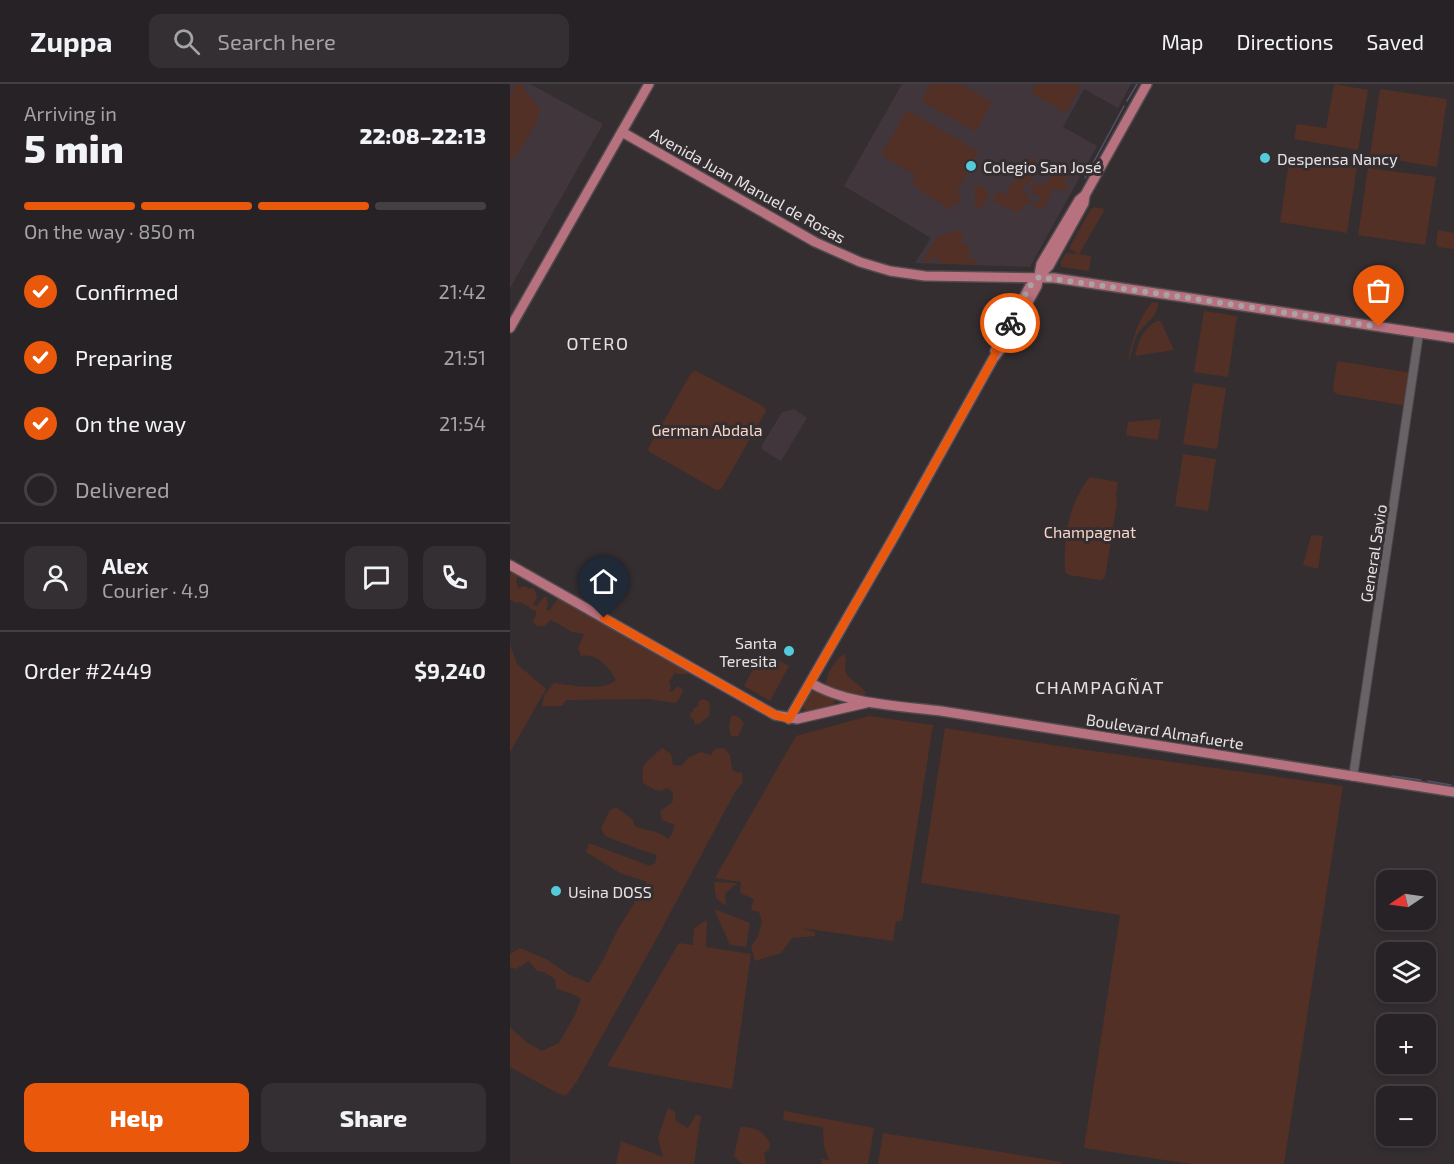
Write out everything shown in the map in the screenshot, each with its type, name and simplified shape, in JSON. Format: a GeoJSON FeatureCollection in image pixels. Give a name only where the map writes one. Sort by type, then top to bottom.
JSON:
{"type":"FeatureCollection","features":[{"type":"Feature","properties":{"kind":"main road"},"geometry":{"type":"LineString","coordinates":[[510,328],[649,84]]}},
{"type":"Feature","properties":{"kind":"main road"},"geometry":{"type":"LineString","coordinates":[[510,565],[775,715],[789,719],[993,359],[1004,345],[1037,286],[1039,277],[1049,266],[1084,203],[1085,195],[1148,84]]}},
{"type":"Feature","properties":{"kind":"main road","name":"Avenida Juan Manuel de Rosas"},"geometry":{"type":"LineString","coordinates":[[622,132],[815,242],[860,262],[890,271],[915,275],[1039,277],[1454,338]]}},
{"type":"Feature","properties":{"kind":"main road","name":"Boulevard Almafuerte"},"geometry":{"type":"LineString","coordinates":[[811,683],[831,693],[871,702],[1454,792]]}},
{"type":"Feature","properties":{"kind":"main road","name":"Boulevard Almafuerte"},"geometry":{"type":"LineString","coordinates":[[789,719],[871,702]]}},
{"type":"Feature","properties":{"kind":"street","name":"General Savio"},"geometry":{"type":"LineString","coordinates":[[1353,777],[1419,333]]}},
{"type":"Feature","properties":{"kind":"shaded area"},"geometry":{"type":"Polygon","coordinates":[[[510,84],[530,84],[603,124],[510,288],[510,84]]]}},
{"type":"Feature","properties":{"kind":"shaded area","name":"Colegio San José"},"geometry":{"type":"Polygon","coordinates":[[[902,84],[1131,84],[1118,108],[1084,89],[1063,127],[1097,146],[1030,267],[915,263],[931,238],[844,186],[902,84]]]}},
{"type":"Feature","properties":{"kind":"shaded area"},"geometry":{"type":"Polygon","coordinates":[[[794,409],[807,418],[781,461],[761,447],[782,412],[794,409]]]}},
{"type":"Feature","properties":{"kind":"green space"},"geometry":{"type":"Polygon","coordinates":[[[516,84],[522,84],[527,94],[540,108],[536,124],[510,161],[510,95],[516,84]]]}},
{"type":"Feature","properties":{"kind":"green space"},"geometry":{"type":"Polygon","coordinates":[[[931,84],[960,84],[992,102],[976,132],[921,101],[931,84]]]}},
{"type":"Feature","properties":{"kind":"green space"},"geometry":{"type":"Polygon","coordinates":[[[1036,84],[1082,84],[1066,113],[1031,93],[1036,84]]]}},
{"type":"Feature","properties":{"kind":"green space"},"geometry":{"type":"Polygon","coordinates":[[[1334,84],[1368,90],[1358,150],[1294,139],[1297,124],[1326,128],[1334,84]]]}},
{"type":"Feature","properties":{"kind":"green space"},"geometry":{"type":"Polygon","coordinates":[[[1380,89],[1447,99],[1437,167],[1370,156],[1380,89]]]}},
{"type":"Feature","properties":{"kind":"green space"},"geometry":{"type":"Polygon","coordinates":[[[907,110],[979,152],[958,189],[960,202],[953,204],[948,211],[941,203],[925,194],[910,181],[917,176],[881,155],[907,110]]]}},
{"type":"Feature","properties":{"kind":"green space"},"geometry":{"type":"Polygon","coordinates":[[[1290,155],[1357,165],[1347,233],[1280,222],[1290,155]]]}},
{"type":"Feature","properties":{"kind":"green space"},"geometry":{"type":"Polygon","coordinates":[[[1032,158],[1036,160],[1036,171],[1032,173],[1032,179],[1028,184],[1024,184],[1022,188],[1032,202],[1023,205],[1022,209],[1015,212],[993,200],[996,192],[1006,195],[1017,173],[1024,170],[1027,161],[1032,158]]]}},
{"type":"Feature","properties":{"kind":"green space"},"geometry":{"type":"Polygon","coordinates":[[[1368,168],[1436,177],[1425,245],[1358,235],[1368,168]]]}},
{"type":"Feature","properties":{"kind":"green space"},"geometry":{"type":"Polygon","coordinates":[[[1052,172],[1067,173],[1068,177],[1063,181],[1068,186],[1067,190],[1050,190],[1048,200],[1042,209],[1038,209],[1033,204],[1039,203],[1040,198],[1037,194],[1032,194],[1031,186],[1032,184],[1044,184],[1051,177],[1052,172]]]}},
{"type":"Feature","properties":{"kind":"green space"},"geometry":{"type":"Polygon","coordinates":[[[974,187],[987,188],[989,195],[979,208],[974,205],[976,194],[974,187]]]}},
{"type":"Feature","properties":{"kind":"green space"},"geometry":{"type":"Polygon","coordinates":[[[1095,207],[1105,209],[1079,254],[1091,256],[1089,271],[1062,267],[1060,263],[1066,253],[1078,254],[1069,248],[1091,209],[1095,207]]]}},
{"type":"Feature","properties":{"kind":"green space"},"geometry":{"type":"Polygon","coordinates":[[[958,230],[964,234],[961,243],[969,246],[969,258],[976,260],[976,264],[940,263],[935,256],[930,262],[923,260],[939,238],[958,230]]]}},
{"type":"Feature","properties":{"kind":"green space"},"geometry":{"type":"Polygon","coordinates":[[[1438,230],[1454,233],[1454,249],[1438,247],[1436,243],[1438,230]]]}},
{"type":"Feature","properties":{"kind":"green space"},"geometry":{"type":"Polygon","coordinates":[[[1152,302],[1158,303],[1156,313],[1137,335],[1128,363],[1136,331],[1152,302]]]}},
{"type":"Feature","properties":{"kind":"green space"},"geometry":{"type":"Polygon","coordinates":[[[1204,311],[1237,316],[1228,377],[1194,372],[1204,311]]]}},
{"type":"Feature","properties":{"kind":"green space"},"geometry":{"type":"Polygon","coordinates":[[[1157,321],[1162,324],[1174,350],[1135,356],[1142,336],[1148,327],[1157,321]]]}},
{"type":"Feature","properties":{"kind":"green space"},"geometry":{"type":"Polygon","coordinates":[[[1337,361],[1411,373],[1405,404],[1336,394],[1333,390],[1337,361]]]}},
{"type":"Feature","properties":{"kind":"green space","name":"German Abdala"},"geometry":{"type":"Polygon","coordinates":[[[694,371],[763,406],[766,410],[721,489],[716,490],[648,449],[694,371]]]}},
{"type":"Feature","properties":{"kind":"green space"},"geometry":{"type":"Polygon","coordinates":[[[1193,383],[1226,388],[1217,449],[1183,444],[1193,383]]]}},
{"type":"Feature","properties":{"kind":"green space"},"geometry":{"type":"Polygon","coordinates":[[[1161,419],[1158,440],[1126,435],[1128,422],[1161,419]]]}},
{"type":"Feature","properties":{"kind":"green space"},"geometry":{"type":"Polygon","coordinates":[[[1183,454],[1216,459],[1208,511],[1175,506],[1183,454]]]}},
{"type":"Feature","properties":{"kind":"green space","name":"Champagnat"},"geometry":{"type":"Polygon","coordinates":[[[1090,477],[1118,482],[1117,503],[1105,577],[1101,580],[1069,575],[1065,572],[1065,547],[1072,510],[1090,477]]]}},
{"type":"Feature","properties":{"kind":"green space"},"geometry":{"type":"Polygon","coordinates":[[[1313,535],[1323,536],[1318,569],[1303,565],[1313,535]]]}},
{"type":"Feature","properties":{"kind":"green space"},"geometry":{"type":"Polygon","coordinates":[[[517,572],[518,588],[525,586],[529,589],[534,588],[537,598],[533,604],[537,606],[544,597],[547,597],[546,609],[549,611],[561,597],[630,639],[666,657],[668,662],[675,662],[689,668],[687,674],[675,672],[669,681],[671,687],[669,691],[673,692],[677,686],[683,690],[676,703],[648,699],[566,700],[562,706],[542,706],[544,696],[554,683],[595,687],[611,684],[616,680],[602,662],[592,657],[581,656],[578,648],[584,634],[572,632],[550,620],[545,626],[537,626],[533,622],[536,611],[529,608],[529,605],[510,600],[510,575],[517,572]]]}},
{"type":"Feature","properties":{"kind":"green space"},"geometry":{"type":"Polygon","coordinates":[[[510,645],[517,664],[546,689],[510,752],[510,645]]]}},
{"type":"Feature","properties":{"kind":"green space"},"geometry":{"type":"Polygon","coordinates":[[[763,652],[789,666],[770,701],[744,686],[763,652]]]}},
{"type":"Feature","properties":{"kind":"green space"},"geometry":{"type":"Polygon","coordinates":[[[844,654],[845,671],[866,693],[863,696],[826,685],[832,668],[844,654]]]}},
{"type":"Feature","properties":{"kind":"green space"},"geometry":{"type":"Polygon","coordinates":[[[810,692],[833,698],[835,702],[832,706],[806,713],[803,705],[810,692]]]}},
{"type":"Feature","properties":{"kind":"green space"},"geometry":{"type":"Polygon","coordinates":[[[703,699],[710,705],[710,715],[699,724],[695,724],[690,714],[698,706],[698,702],[703,699]]]}},
{"type":"Feature","properties":{"kind":"green space"},"geometry":{"type":"Polygon","coordinates":[[[732,715],[740,718],[744,724],[738,736],[731,736],[730,733],[729,725],[732,715]]]}},
{"type":"Feature","properties":{"kind":"green space"},"geometry":{"type":"Polygon","coordinates":[[[869,716],[933,725],[902,921],[896,921],[893,941],[801,928],[815,932],[815,936],[792,938],[781,953],[755,961],[751,947],[758,936],[762,922],[759,912],[751,910],[754,899],[740,893],[741,882],[715,878],[796,736],[869,716]]]}},
{"type":"Feature","properties":{"kind":"green space"},"geometry":{"type":"Polygon","coordinates":[[[945,728],[1343,786],[1284,1164],[1191,1164],[1084,1148],[1120,915],[921,883],[945,728]]]}},
{"type":"Feature","properties":{"kind":"green space"},"geometry":{"type":"Polygon","coordinates":[[[662,748],[671,754],[673,765],[681,766],[688,758],[701,752],[711,755],[715,749],[724,748],[730,755],[732,769],[737,773],[742,773],[743,782],[735,792],[577,1081],[566,1096],[510,1067],[510,1027],[526,1042],[542,1051],[559,1043],[581,999],[556,988],[555,979],[544,972],[537,971],[529,961],[516,969],[510,967],[510,954],[520,948],[546,959],[568,974],[589,983],[647,882],[620,873],[586,852],[589,843],[650,866],[655,863],[657,855],[605,836],[601,828],[610,810],[616,807],[632,819],[635,826],[670,838],[675,825],[662,820],[660,811],[672,803],[672,792],[666,788],[662,791],[655,790],[643,783],[642,776],[644,766],[649,759],[662,748]]]}},
{"type":"Feature","properties":{"kind":"green space"},"geometry":{"type":"Polygon","coordinates":[[[714,882],[737,883],[725,894],[726,906],[716,898],[714,882]]]}},
{"type":"Feature","properties":{"kind":"green space"},"geometry":{"type":"Polygon","coordinates":[[[714,909],[750,923],[746,947],[730,945],[714,909]]]}},
{"type":"Feature","properties":{"kind":"green space"},"geometry":{"type":"Polygon","coordinates":[[[707,920],[706,947],[751,954],[732,1089],[607,1066],[679,943],[693,945],[694,928],[707,920]]]}},
{"type":"Feature","properties":{"kind":"green space"},"geometry":{"type":"Polygon","coordinates":[[[668,1108],[675,1112],[676,1121],[688,1128],[696,1115],[701,1116],[694,1164],[616,1164],[621,1141],[663,1157],[658,1138],[668,1108]]]}},
{"type":"Feature","properties":{"kind":"green space"},"geometry":{"type":"Polygon","coordinates":[[[784,1111],[874,1128],[868,1164],[822,1164],[821,1159],[829,1160],[824,1146],[823,1127],[783,1120],[784,1111]]]}},
{"type":"Feature","properties":{"kind":"green space"},"geometry":{"type":"Polygon","coordinates":[[[740,1128],[759,1131],[770,1143],[769,1150],[764,1153],[766,1164],[742,1164],[734,1156],[740,1128]]]}},
{"type":"Feature","properties":{"kind":"green space"},"geometry":{"type":"Polygon","coordinates":[[[883,1133],[1062,1162],[1061,1164],[878,1164],[883,1133]]]}},
{"type":"Feature","properties":{"kind":"waterway"},"geometry":{"type":"LineString","coordinates":[[1127,101],[1137,84]]}},
{"type":"Feature","properties":{"kind":"waterway"},"geometry":{"type":"LineString","coordinates":[[1085,178],[1124,106]]}},
{"type":"Feature","properties":{"kind":"waterway"},"geometry":{"type":"LineString","coordinates":[[1392,776],[1421,780]]}},
{"type":"Feature","properties":{"kind":"waterway"},"geometry":{"type":"LineString","coordinates":[[1428,781],[1451,785]]}},
{"type":"Feature","properties":{"kind":"way so far"},"geometry":{"type":"LineString","coordinates":[[1010,323],[1030,286],[1039,277],[1379,327]]}},
{"type":"Feature","properties":{"kind":"place","name":"Despensa Nancy"},"geometry":{"type":"Point","coordinates":[1265,158]}},
{"type":"Feature","properties":{"kind":"place","name":"Colegio San José"},"geometry":{"type":"Point","coordinates":[971,166]}},
{"type":"Feature","properties":{"kind":"place","name":"Santa Teresita"},"geometry":{"type":"Point","coordinates":[789,651]}},
{"type":"Feature","properties":{"kind":"place","name":"Usina DOSS"},"geometry":{"type":"Point","coordinates":[556,891]}},
{"type":"Feature","properties":{"kind":"district","name":"OTERO"},"geometry":{"type":"Point","coordinates":[598,343]}},
{"type":"Feature","properties":{"kind":"district","name":"CHAMPAGÑAT"},"geometry":{"type":"Point","coordinates":[1100,687]}},
{"type":"Feature","properties":{"kind":"route"},"geometry":{"type":"LineString","coordinates":[[604,618],[775,715],[789,719],[895,535],[993,359],[999,342],[1010,323]]}}]}
